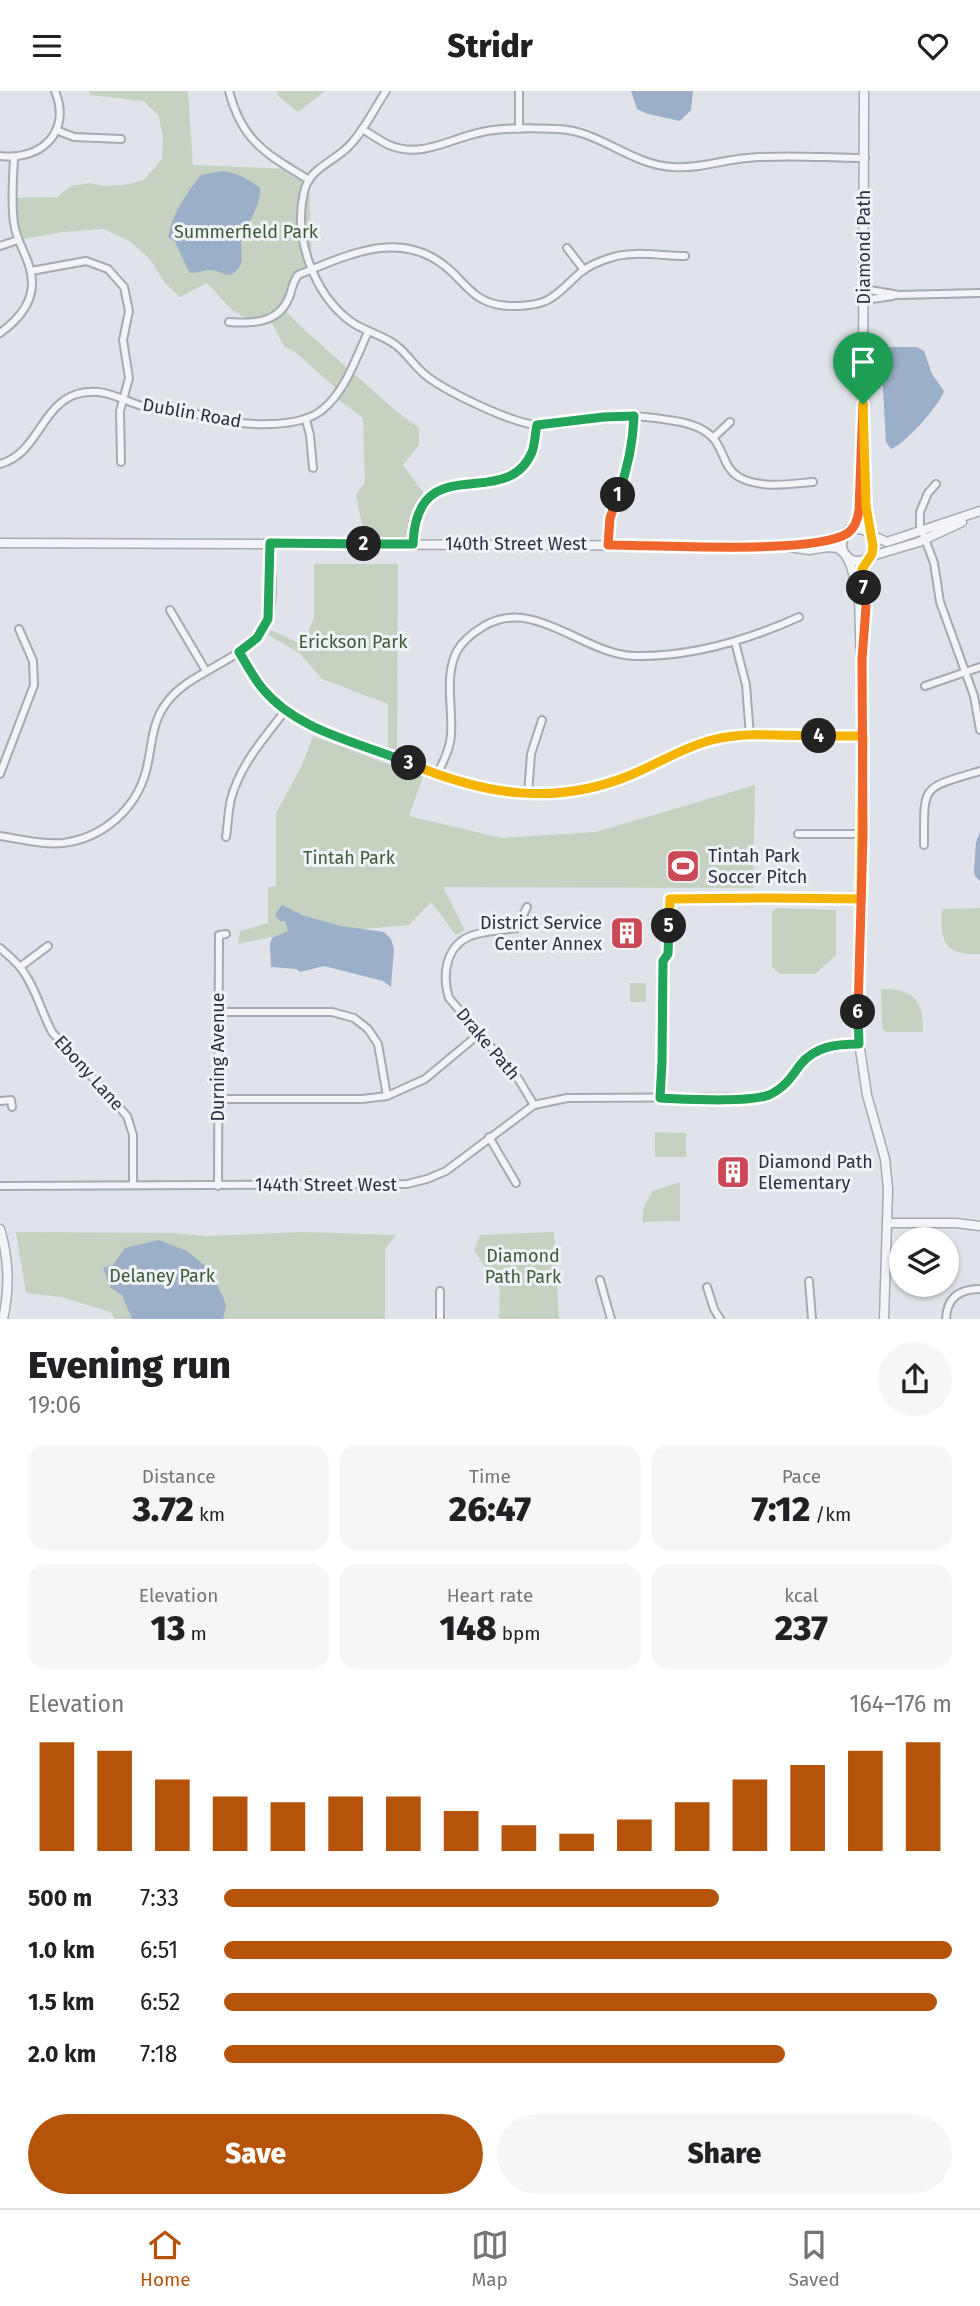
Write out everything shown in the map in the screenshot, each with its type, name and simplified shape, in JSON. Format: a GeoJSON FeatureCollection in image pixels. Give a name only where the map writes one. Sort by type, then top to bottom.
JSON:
{"type":"FeatureCollection","features":[{"type":"Feature","properties":{"kind":"street"},"geometry":{"type":"LineString","coordinates":[[0,156],[13,158],[29,155],[47,145],[56,131],[60,117],[60,103],[55,91]]}},
{"type":"Feature","properties":{"kind":"street"},"geometry":{"type":"LineString","coordinates":[[229,91],[237,116],[248,135],[265,153],[309,180]]}},
{"type":"Feature","properties":{"kind":"street"},"geometry":{"type":"LineString","coordinates":[[386,91],[348,148],[317,169],[304,192],[303,231],[312,269],[321,289],[335,307],[368,332],[391,341],[422,372],[441,386],[516,420],[537,425],[634,416],[690,423],[713,437],[728,466],[738,477],[754,483],[813,482]]}},
{"type":"Feature","properties":{"kind":"street"},"geometry":{"type":"LineString","coordinates":[[519,91],[519,129]]}},
{"type":"Feature","properties":{"kind":"street","name":"Diamond Path"},"geometry":{"type":"LineString","coordinates":[[864,91],[863,404],[859,510],[857,522],[842,543],[855,575],[859,597],[863,736],[859,1044],[867,1095],[885,1159],[888,1189],[884,1319]]}},
{"type":"Feature","properties":{"kind":"street"},"geometry":{"type":"LineString","coordinates":[[362,129],[390,146],[414,150],[431,148],[483,131],[578,131],[635,159],[671,167],[699,167],[746,158],[865,158]]}},
{"type":"Feature","properties":{"kind":"street"},"geometry":{"type":"LineString","coordinates":[[56,131],[74,137],[121,139]]}},
{"type":"Feature","properties":{"kind":"street"},"geometry":{"type":"LineString","coordinates":[[0,333],[16,321],[26,307],[32,290],[31,271],[18,240],[13,211],[13,158]]}},
{"type":"Feature","properties":{"kind":"street"},"geometry":{"type":"LineString","coordinates":[[0,246],[18,240]]}},
{"type":"Feature","properties":{"kind":"street"},"geometry":{"type":"LineString","coordinates":[[229,322],[250,323],[273,317],[283,307],[298,275],[365,249],[392,246],[409,249],[440,262],[468,291],[483,301],[523,306],[545,302],[584,270],[612,257],[685,256]]}},
{"type":"Feature","properties":{"kind":"street"},"geometry":{"type":"LineString","coordinates":[[567,248],[584,270]]}},
{"type":"Feature","properties":{"kind":"street"},"geometry":{"type":"LineString","coordinates":[[31,271],[86,261],[108,269],[118,277],[128,299],[129,311],[123,340],[129,378],[120,411],[121,462]]}},
{"type":"Feature","properties":{"kind":"street"},"geometry":{"type":"LineString","coordinates":[[864,289],[899,295]]}},
{"type":"Feature","properties":{"kind":"street"},"geometry":{"type":"LineString","coordinates":[[864,300],[899,295],[980,293]]}},
{"type":"Feature","properties":{"kind":"street"},"geometry":{"type":"LineString","coordinates":[[313,468],[306,419],[321,411],[333,399],[368,332]]}},
{"type":"Feature","properties":{"kind":"street","name":"Dublin Road"},"geometry":{"type":"LineString","coordinates":[[0,464],[28,447],[56,407],[75,394],[98,391],[149,408],[185,411],[232,422],[291,423],[306,419]]}},
{"type":"Feature","properties":{"kind":"street","name":"Diamond Path"},"geometry":{"type":"LineString","coordinates":[[862,659],[866,607],[862,574],[873,549],[866,506],[863,404]]}},
{"type":"Feature","properties":{"kind":"street"},"geometry":{"type":"LineString","coordinates":[[608,545],[610,518],[629,467],[633,448],[634,416]]}},
{"type":"Feature","properties":{"kind":"street"},"geometry":{"type":"LineString","coordinates":[[713,437],[730,422]]}},
{"type":"Feature","properties":{"kind":"street"},"geometry":{"type":"LineString","coordinates":[[413,544],[414,521],[424,502],[443,489],[509,477],[527,461],[532,451],[537,425]]}},
{"type":"Feature","properties":{"kind":"street"},"geometry":{"type":"LineString","coordinates":[[936,484],[928,493],[920,512],[923,535],[934,563],[940,602],[974,696],[980,730]]}},
{"type":"Feature","properties":{"kind":"street"},"geometry":{"type":"LineString","coordinates":[[846,555],[857,561],[980,512]]}},
{"type":"Feature","properties":{"kind":"street"},"geometry":{"type":"LineString","coordinates":[[848,533],[859,529],[887,542],[923,535]]}},
{"type":"Feature","properties":{"kind":"street","name":"140th Street West"},"geometry":{"type":"LineString","coordinates":[[779,546],[827,540],[848,533]]}},
{"type":"Feature","properties":{"kind":"street","name":"140th Street West"},"geometry":{"type":"LineString","coordinates":[[0,543],[779,546],[809,549],[832,547],[838,548],[846,555]]}},
{"type":"Feature","properties":{"kind":"street"},"geometry":{"type":"LineString","coordinates":[[0,837],[63,843],[89,837],[112,824],[129,807],[142,786],[156,723],[164,706],[179,688],[257,638],[268,619],[270,543]]}},
{"type":"Feature","properties":{"kind":"street"},"geometry":{"type":"LineString","coordinates":[[170,610],[206,671]]}},
{"type":"Feature","properties":{"kind":"street"},"geometry":{"type":"LineString","coordinates":[[438,775],[451,736],[450,673],[456,653],[467,638],[489,622],[516,617],[537,621],[600,649],[631,656],[661,656],[735,642],[799,617]]}},
{"type":"Feature","properties":{"kind":"street"},"geometry":{"type":"LineString","coordinates":[[0,774],[34,685],[33,661],[19,629]]}},
{"type":"Feature","properties":{"kind":"street"},"geometry":{"type":"LineString","coordinates":[[735,642],[746,685],[750,736]]}},
{"type":"Feature","properties":{"kind":"street"},"geometry":{"type":"LineString","coordinates":[[239,652],[261,688],[285,711],[313,727],[478,788],[528,794],[588,789],[631,775],[710,740],[726,737],[863,736]]}},
{"type":"Feature","properties":{"kind":"street"},"geometry":{"type":"LineString","coordinates":[[925,686],[980,667]]}},
{"type":"Feature","properties":{"kind":"street"},"geometry":{"type":"LineString","coordinates":[[226,837],[231,801],[240,775],[250,757],[285,711]]}},
{"type":"Feature","properties":{"kind":"street"},"geometry":{"type":"LineString","coordinates":[[528,794],[531,754],[541,720]]}},
{"type":"Feature","properties":{"kind":"street"},"geometry":{"type":"LineString","coordinates":[[924,845],[924,801],[929,790],[938,784],[980,771]]}},
{"type":"Feature","properties":{"kind":"street"},"geometry":{"type":"LineString","coordinates":[[798,834],[863,834]]}},
{"type":"Feature","properties":{"kind":"street"},"geometry":{"type":"LineString","coordinates":[[660,1098],[663,961],[668,954],[670,899],[861,899]]}},
{"type":"Feature","properties":{"kind":"street","name":"Drake Path"},"geometry":{"type":"LineString","coordinates":[[527,907],[517,928],[475,934],[452,950],[445,968],[444,983],[449,998],[519,1080],[534,1105]]}},
{"type":"Feature","properties":{"kind":"street","name":"Durning Avenue"},"geometry":{"type":"LineString","coordinates":[[218,1186],[219,935],[226,934]]}},
{"type":"Feature","properties":{"kind":"street"},"geometry":{"type":"LineString","coordinates":[[20,967],[48,946]]}},
{"type":"Feature","properties":{"kind":"street","name":"Ebony Lane"},"geometry":{"type":"LineString","coordinates":[[0,948],[20,967],[52,1032],[127,1116],[133,1135],[133,1185]]}},
{"type":"Feature","properties":{"kind":"street"},"geometry":{"type":"LineString","coordinates":[[218,1012],[332,1012],[354,1018],[368,1029],[377,1044],[387,1096]]}},
{"type":"Feature","properties":{"kind":"street"},"geometry":{"type":"LineString","coordinates":[[218,1099],[362,1099],[387,1096],[425,1079],[479,1034]]}},
{"type":"Feature","properties":{"kind":"street","name":"144th Street West"},"geometry":{"type":"LineString","coordinates":[[0,1186],[407,1184],[446,1171],[534,1105],[567,1098],[762,1097],[782,1087],[805,1060],[822,1048],[836,1044],[859,1044]]}},
{"type":"Feature","properties":{"kind":"street"},"geometry":{"type":"LineString","coordinates":[[0,1101],[11,1100],[12,1107]]}},
{"type":"Feature","properties":{"kind":"street"},"geometry":{"type":"LineString","coordinates":[[489,1137],[516,1183]]}},
{"type":"Feature","properties":{"kind":"street"},"geometry":{"type":"LineString","coordinates":[[887,1223],[956,1223],[980,1226]]}},
{"type":"Feature","properties":{"kind":"street"},"geometry":{"type":"LineString","coordinates":[[0,1229],[7,1303],[3,1319]]}},
{"type":"Feature","properties":{"kind":"street"},"geometry":{"type":"LineString","coordinates":[[600,1280],[611,1319]]}},
{"type":"Feature","properties":{"kind":"street"},"geometry":{"type":"LineString","coordinates":[[809,1281],[812,1319]]}},
{"type":"Feature","properties":{"kind":"street"},"geometry":{"type":"LineString","coordinates":[[707,1287],[720,1319]]}},
{"type":"Feature","properties":{"kind":"street"},"geometry":{"type":"LineString","coordinates":[[946,1319],[948,1305],[953,1297],[967,1290],[980,1289]]}},
{"type":"Feature","properties":{"kind":"street"},"geometry":{"type":"LineString","coordinates":[[440,1291],[440,1319]]}},
{"type":"Feature","properties":{"kind":"green space","name":"Summerfield Park"},"geometry":{"type":"Polygon","coordinates":[[[89,91],[188,91],[193,165],[291,169],[309,180],[312,269],[298,275],[283,308],[396,411],[419,428],[419,445],[403,465],[428,499],[413,544],[366,544],[356,495],[365,482],[363,418],[335,397],[338,390],[295,352],[284,346],[270,319],[255,323],[232,310],[207,283],[180,297],[165,283],[150,259],[131,242],[104,229],[63,232],[18,240],[13,198],[57,197],[71,186],[89,183],[104,186],[124,185],[144,180],[162,159],[163,139],[159,116],[144,101],[90,95],[89,91]]]}},
{"type":"Feature","properties":{"kind":"green space"},"geometry":{"type":"Polygon","coordinates":[[[277,91],[325,91],[298,112],[278,96],[277,91]]]}},
{"type":"Feature","properties":{"kind":"green space","name":"Erickson Park"},"geometry":{"type":"Polygon","coordinates":[[[314,564],[398,564],[397,751],[388,747],[388,704],[322,679],[299,653],[268,635],[271,630],[303,645],[314,618],[314,564]]]}},
{"type":"Feature","properties":{"kind":"green space","name":"Tintah Park"},"geometry":{"type":"Polygon","coordinates":[[[313,736],[423,777],[409,816],[501,838],[596,832],[755,785],[753,888],[443,887],[465,930],[456,935],[431,902],[409,925],[272,937],[238,944],[240,931],[268,923],[268,887],[276,886],[276,813],[302,765],[313,736]]]}},
{"type":"Feature","properties":{"kind":"green space"},"geometry":{"type":"Polygon","coordinates":[[[776,908],[836,910],[836,955],[815,974],[780,974],[772,967],[772,912],[776,908]]]}},
{"type":"Feature","properties":{"kind":"green space"},"geometry":{"type":"Polygon","coordinates":[[[980,908],[980,954],[968,954],[952,949],[942,930],[942,909],[980,908]]]}},
{"type":"Feature","properties":{"kind":"green space"},"geometry":{"type":"Polygon","coordinates":[[[630,983],[646,983],[646,1002],[630,1002],[630,983]]]}},
{"type":"Feature","properties":{"kind":"green space"},"geometry":{"type":"Polygon","coordinates":[[[881,989],[901,991],[914,998],[921,1011],[923,1032],[886,1032],[882,1028],[881,989]]]}},
{"type":"Feature","properties":{"kind":"green space"},"geometry":{"type":"Polygon","coordinates":[[[655,1132],[686,1133],[686,1157],[655,1157],[655,1132]]]}},
{"type":"Feature","properties":{"kind":"green space"},"geometry":{"type":"Polygon","coordinates":[[[680,1182],[680,1221],[642,1222],[644,1207],[652,1191],[680,1182]]]}},
{"type":"Feature","properties":{"kind":"green space","name":"Delaney Park"},"geometry":{"type":"Polygon","coordinates":[[[16,1232],[173,1233],[206,1236],[305,1232],[396,1235],[385,1249],[385,1319],[115,1319],[111,1312],[61,1297],[26,1293],[16,1232]]]}},
{"type":"Feature","properties":{"kind":"green space","name":"Diamond Path Park"},"geometry":{"type":"Polygon","coordinates":[[[554,1232],[559,1319],[499,1319],[500,1289],[474,1250],[480,1235],[554,1232]]]}},
{"type":"Feature","properties":{"kind":"water"},"geometry":{"type":"Polygon","coordinates":[[[631,91],[693,91],[691,110],[680,121],[648,114],[637,109],[631,91]]]}},
{"type":"Feature","properties":{"kind":"water"},"geometry":{"type":"Polygon","coordinates":[[[222,171],[251,181],[260,188],[258,202],[241,244],[241,264],[229,275],[215,270],[189,272],[175,242],[168,237],[170,228],[181,204],[201,175],[222,171]]]}},
{"type":"Feature","properties":{"kind":"water"},"geometry":{"type":"Polygon","coordinates":[[[917,347],[924,351],[932,374],[944,391],[921,424],[891,449],[886,442],[881,355],[886,348],[917,347]]]}},
{"type":"Feature","properties":{"kind":"water"},"geometry":{"type":"Polygon","coordinates":[[[980,832],[980,881],[974,871],[976,842],[980,832]]]}},
{"type":"Feature","properties":{"kind":"water"},"geometry":{"type":"Polygon","coordinates":[[[282,905],[302,915],[341,926],[384,932],[391,939],[394,949],[391,987],[383,981],[324,966],[300,972],[296,969],[271,967],[272,938],[288,931],[285,921],[280,921],[275,915],[282,905]]]}},
{"type":"Feature","properties":{"kind":"water"},"geometry":{"type":"Polygon","coordinates":[[[159,1240],[187,1251],[210,1270],[226,1305],[223,1319],[132,1319],[122,1295],[111,1288],[103,1268],[113,1265],[125,1248],[159,1240]]]}},
{"type":"Feature","properties":{"kind":"place","name":"Tintah Park Soccer Pitch"},"geometry":{"type":"Point","coordinates":[683,866]}},
{"type":"Feature","properties":{"kind":"place","name":"District Service Center Annex"},"geometry":{"type":"Point","coordinates":[627,933]}},
{"type":"Feature","properties":{"kind":"place","name":"Diamond Path Elementary"},"geometry":{"type":"Point","coordinates":[733,1172]}},
{"type":"Feature","properties":{"kind":"route"},"geometry":{"type":"LineString","coordinates":[[863,404],[859,517],[848,533],[827,540],[779,546],[608,545],[613,506],[629,467],[633,448],[634,416],[537,425],[532,451],[527,461],[509,477],[443,489],[424,502],[414,521],[413,544],[270,543],[268,619],[257,638],[239,652],[261,688],[285,711],[313,727],[438,775],[478,788],[503,792],[571,792],[631,775],[710,740],[750,736],[863,736],[861,899],[670,899],[668,954],[663,961],[660,1098],[762,1097],[782,1087],[805,1060],[822,1048],[836,1044],[859,1044],[863,834],[863,736],[862,659],[866,623],[862,569],[872,554],[873,546],[866,506],[863,404]]}}]}
